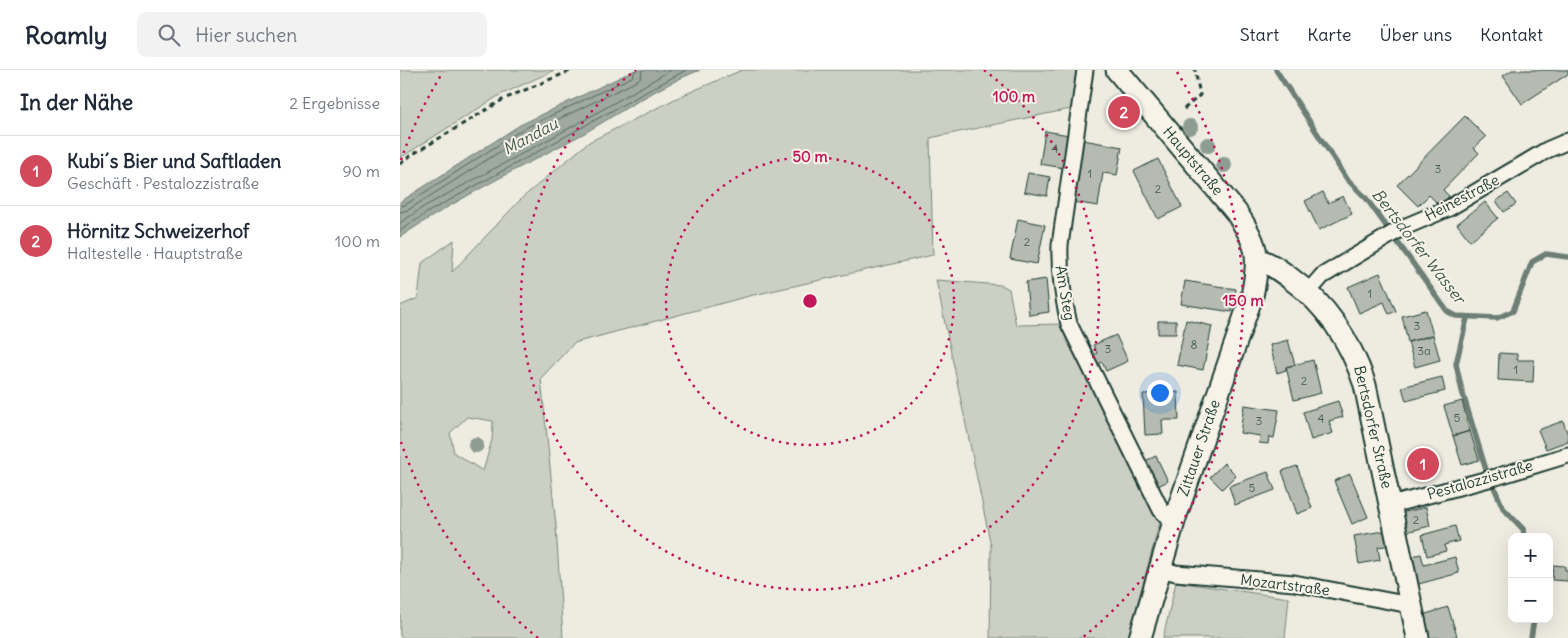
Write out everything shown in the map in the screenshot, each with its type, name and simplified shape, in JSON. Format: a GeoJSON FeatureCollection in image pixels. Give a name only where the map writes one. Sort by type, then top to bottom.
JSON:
{"type":"FeatureCollection","features":[{"type":"Feature","properties":{"kind":"main road","name":"Hauptstraße"},"geometry":{"type":"LineString","coordinates":[[1117,70],[1236,212],[1252,237],[1257,258]]}},
{"type":"Feature","properties":{"kind":"main road","name":"Zittauer Straße"},"geometry":{"type":"LineString","coordinates":[[1140,638],[1175,518],[1252,296],[1257,258]]}},
{"type":"Feature","properties":{"kind":"main road","name":"Bertsdorfer Straße"},"geometry":{"type":"LineString","coordinates":[[1257,258],[1269,263],[1308,291],[1336,324],[1358,361],[1391,505],[1418,638]]}},
{"type":"Feature","properties":{"kind":"street","name":"Am Steg"},"geometry":{"type":"LineString","coordinates":[[1085,70],[1060,245],[1059,262],[1066,310],[1069,324],[1161,510],[1167,516],[1175,518]]}},
{"type":"Feature","properties":{"kind":"street","name":"Heinestraße"},"geometry":{"type":"LineString","coordinates":[[1308,291],[1322,276],[1402,228],[1449,208],[1547,150],[1568,140]]}},
{"type":"Feature","properties":{"kind":"street","name":"Pestalozzistraße"},"geometry":{"type":"LineString","coordinates":[[1391,505],[1496,477],[1568,455]]}},
{"type":"Feature","properties":{"kind":"street","name":"Mozartstraße"},"geometry":{"type":"LineString","coordinates":[[1159,569],[1176,573],[1294,584],[1410,605]]}},
{"type":"Feature","properties":{"kind":"path"},"geometry":{"type":"LineString","coordinates":[[400,164],[504,99],[572,70]]}},
{"type":"Feature","properties":{"kind":"path"},"geometry":{"type":"LineString","coordinates":[[1184,110],[1200,95],[1195,70]]}},
{"type":"Feature","properties":{"kind":"shaded area"},"geometry":{"type":"Polygon","coordinates":[[[400,70],[555,70],[500,95],[400,158],[400,70]]]}},
{"type":"Feature","properties":{"kind":"shaded area"},"geometry":{"type":"Polygon","coordinates":[[[742,70],[1080,70],[1075,108],[930,138],[933,255],[749,296],[574,343],[541,378],[556,526],[563,638],[402,638],[400,635],[400,306],[418,298],[422,263],[454,240],[452,272],[522,198],[589,142],[681,96],[742,70]],[[467,417],[450,433],[454,453],[483,471],[492,440],[493,421],[467,417]]]}},
{"type":"Feature","properties":{"kind":"shaded area"},"geometry":{"type":"Polygon","coordinates":[[[936,280],[1001,285],[1009,289],[1016,325],[1064,324],[1161,518],[1128,638],[990,638],[991,546],[936,280]]]}},
{"type":"Feature","properties":{"kind":"shaded area"},"geometry":{"type":"Polygon","coordinates":[[[1176,582],[1289,598],[1285,638],[1163,638],[1176,582]]]}},
{"type":"Feature","properties":{"kind":"water","name":"Mandau"},"geometry":{"type":"Polygon","coordinates":[[[635,70],[700,70],[655,91],[583,134],[467,196],[400,237],[400,202],[520,125],[635,70]]]}},
{"type":"Feature","properties":{"kind":"building"},"geometry":{"type":"Polygon","coordinates":[[[1512,70],[1568,70],[1568,74],[1522,104],[1503,76],[1512,70]]]}},
{"type":"Feature","properties":{"kind":"building"},"geometry":{"type":"Polygon","coordinates":[[[1465,116],[1486,137],[1474,148],[1479,153],[1443,190],[1449,196],[1440,206],[1429,195],[1418,206],[1397,185],[1465,116]]]}},
{"type":"Feature","properties":{"kind":"building"},"geometry":{"type":"Polygon","coordinates":[[[1045,131],[1069,135],[1064,168],[1040,164],[1045,131]]]}},
{"type":"Feature","properties":{"kind":"building"},"geometry":{"type":"Polygon","coordinates":[[[1083,140],[1122,147],[1117,175],[1103,173],[1098,206],[1073,202],[1083,140]]]}},
{"type":"Feature","properties":{"kind":"building"},"geometry":{"type":"Polygon","coordinates":[[[1158,159],[1182,207],[1158,219],[1134,171],[1158,159]]]}},
{"type":"Feature","properties":{"kind":"building"},"geometry":{"type":"Polygon","coordinates":[[[1028,173],[1050,177],[1047,196],[1024,192],[1028,173]]]}},
{"type":"Feature","properties":{"kind":"building"},"geometry":{"type":"Polygon","coordinates":[[[1323,192],[1328,203],[1343,196],[1352,214],[1319,230],[1305,201],[1323,192]]]}},
{"type":"Feature","properties":{"kind":"building"},"geometry":{"type":"Polygon","coordinates":[[[1508,193],[1516,204],[1504,212],[1496,201],[1508,193]]]}},
{"type":"Feature","properties":{"kind":"building"},"geometry":{"type":"Polygon","coordinates":[[[1485,202],[1498,218],[1470,241],[1457,224],[1485,202]]]}},
{"type":"Feature","properties":{"kind":"building"},"geometry":{"type":"Polygon","coordinates":[[[1018,219],[1045,225],[1037,264],[1010,259],[1018,219]]]}},
{"type":"Feature","properties":{"kind":"building"},"geometry":{"type":"Polygon","coordinates":[[[1380,273],[1396,311],[1389,314],[1384,302],[1359,313],[1348,287],[1380,273]]]}},
{"type":"Feature","properties":{"kind":"building"},"geometry":{"type":"Polygon","coordinates":[[[1046,279],[1049,312],[1029,315],[1026,282],[1046,279]]]}},
{"type":"Feature","properties":{"kind":"building"},"geometry":{"type":"Polygon","coordinates":[[[1185,281],[1236,289],[1232,312],[1181,304],[1185,281]]]}},
{"type":"Feature","properties":{"kind":"building"},"geometry":{"type":"Polygon","coordinates":[[[1426,310],[1433,335],[1408,342],[1402,316],[1426,310]]]}},
{"type":"Feature","properties":{"kind":"building"},"geometry":{"type":"Polygon","coordinates":[[[1186,320],[1212,326],[1203,370],[1177,365],[1186,320]]]}},
{"type":"Feature","properties":{"kind":"building"},"geometry":{"type":"Polygon","coordinates":[[[1158,321],[1176,321],[1176,334],[1158,334],[1158,321]]]}},
{"type":"Feature","properties":{"kind":"building"},"geometry":{"type":"Polygon","coordinates":[[[1116,335],[1128,361],[1106,371],[1102,362],[1095,365],[1091,356],[1097,353],[1093,345],[1116,335]]]}},
{"type":"Feature","properties":{"kind":"building"},"geometry":{"type":"Polygon","coordinates":[[[1433,335],[1440,360],[1415,367],[1408,342],[1433,335]]]}},
{"type":"Feature","properties":{"kind":"building"},"geometry":{"type":"Polygon","coordinates":[[[1288,340],[1295,365],[1286,367],[1286,370],[1277,373],[1270,345],[1288,340]]]}},
{"type":"Feature","properties":{"kind":"building"},"geometry":{"type":"Polygon","coordinates":[[[1499,353],[1517,354],[1517,360],[1534,360],[1533,382],[1498,380],[1499,353]]]}},
{"type":"Feature","properties":{"kind":"building"},"geometry":{"type":"Polygon","coordinates":[[[1313,360],[1321,393],[1294,400],[1286,367],[1313,360]]]}},
{"type":"Feature","properties":{"kind":"building"},"geometry":{"type":"Polygon","coordinates":[[[1442,377],[1445,391],[1406,401],[1402,387],[1442,377]]]}},
{"type":"Feature","properties":{"kind":"building"},"geometry":{"type":"Polygon","coordinates":[[[1178,392],[1179,420],[1162,420],[1163,434],[1145,435],[1143,394],[1178,392]]]}},
{"type":"Feature","properties":{"kind":"building"},"geometry":{"type":"Polygon","coordinates":[[[1338,401],[1343,417],[1329,421],[1333,433],[1311,440],[1303,412],[1338,401]]]}},
{"type":"Feature","properties":{"kind":"building"},"geometry":{"type":"Polygon","coordinates":[[[1462,401],[1470,431],[1453,436],[1444,406],[1462,401]]]}},
{"type":"Feature","properties":{"kind":"building"},"geometry":{"type":"Polygon","coordinates":[[[1244,405],[1279,410],[1274,438],[1269,437],[1268,444],[1259,443],[1260,436],[1240,433],[1244,405]]]}},
{"type":"Feature","properties":{"kind":"building"},"geometry":{"type":"Polygon","coordinates":[[[1563,421],[1568,441],[1546,449],[1538,430],[1563,421]]]}},
{"type":"Feature","properties":{"kind":"building"},"geometry":{"type":"Polygon","coordinates":[[[1470,431],[1479,460],[1462,465],[1453,436],[1470,431]]]}},
{"type":"Feature","properties":{"kind":"building"},"geometry":{"type":"Polygon","coordinates":[[[1156,456],[1168,481],[1158,486],[1145,461],[1156,456]]]}},
{"type":"Feature","properties":{"kind":"building"},"geometry":{"type":"Polygon","coordinates":[[[1428,456],[1431,468],[1418,472],[1415,460],[1428,456]]]}},
{"type":"Feature","properties":{"kind":"building"},"geometry":{"type":"Polygon","coordinates":[[[1224,463],[1236,475],[1222,489],[1210,477],[1224,463]]]}},
{"type":"Feature","properties":{"kind":"building"},"geometry":{"type":"Polygon","coordinates":[[[1297,466],[1312,508],[1297,514],[1282,471],[1297,466]]]}},
{"type":"Feature","properties":{"kind":"building"},"geometry":{"type":"Polygon","coordinates":[[[1268,472],[1275,490],[1235,505],[1229,486],[1268,472]]]}},
{"type":"Feature","properties":{"kind":"building"},"geometry":{"type":"Polygon","coordinates":[[[1350,474],[1368,517],[1352,524],[1334,481],[1350,474]]]}},
{"type":"Feature","properties":{"kind":"building"},"geometry":{"type":"Polygon","coordinates":[[[1426,507],[1430,526],[1406,532],[1401,513],[1426,507]]]}},
{"type":"Feature","properties":{"kind":"building"},"geometry":{"type":"Polygon","coordinates":[[[1455,526],[1459,541],[1444,545],[1446,551],[1427,556],[1422,535],[1455,526]]]}},
{"type":"Feature","properties":{"kind":"building"},"geometry":{"type":"Polygon","coordinates":[[[1389,530],[1391,545],[1378,547],[1380,560],[1359,564],[1354,536],[1389,530]]]}},
{"type":"Feature","properties":{"kind":"building"},"geometry":{"type":"Polygon","coordinates":[[[1421,554],[1424,565],[1455,557],[1459,573],[1415,585],[1408,557],[1421,554]]]}},
{"type":"Feature","properties":{"kind":"building"},"geometry":{"type":"Polygon","coordinates":[[[1553,565],[1565,566],[1565,570],[1568,570],[1568,581],[1553,580],[1553,565]]]}},
{"type":"Feature","properties":{"kind":"building"},"geometry":{"type":"Polygon","coordinates":[[[1448,607],[1457,636],[1429,638],[1423,615],[1448,607]]]}},
{"type":"Feature","properties":{"kind":"waterway","name":"Bertsdorfer Wasser"},"geometry":{"type":"LineString","coordinates":[[1276,70],[1347,179],[1366,198],[1447,311],[1456,316],[1497,318],[1513,311],[1532,262],[1546,254],[1568,257]]}},
{"type":"Feature","properties":{"kind":"waterway"},"geometry":{"type":"LineString","coordinates":[[1467,318],[1456,364],[1462,391],[1487,473]]}},
{"type":"Feature","properties":{"kind":"waterway"},"geometry":{"type":"LineString","coordinates":[[1494,487],[1503,508],[1523,529],[1524,533]]}},
{"type":"Feature","properties":{"kind":"waterway"},"geometry":{"type":"LineString","coordinates":[[1531,638],[1533,623]]}},
{"type":"Feature","properties":{"kind":"place","name":"Hörnitz Schweizerhof"},"geometry":{"type":"Point","coordinates":[1124,112]}},
{"type":"Feature","properties":{"kind":"place","name":"Kubi´s Bier und Saftladen"},"geometry":{"type":"Point","coordinates":[1423,464]}}]}
